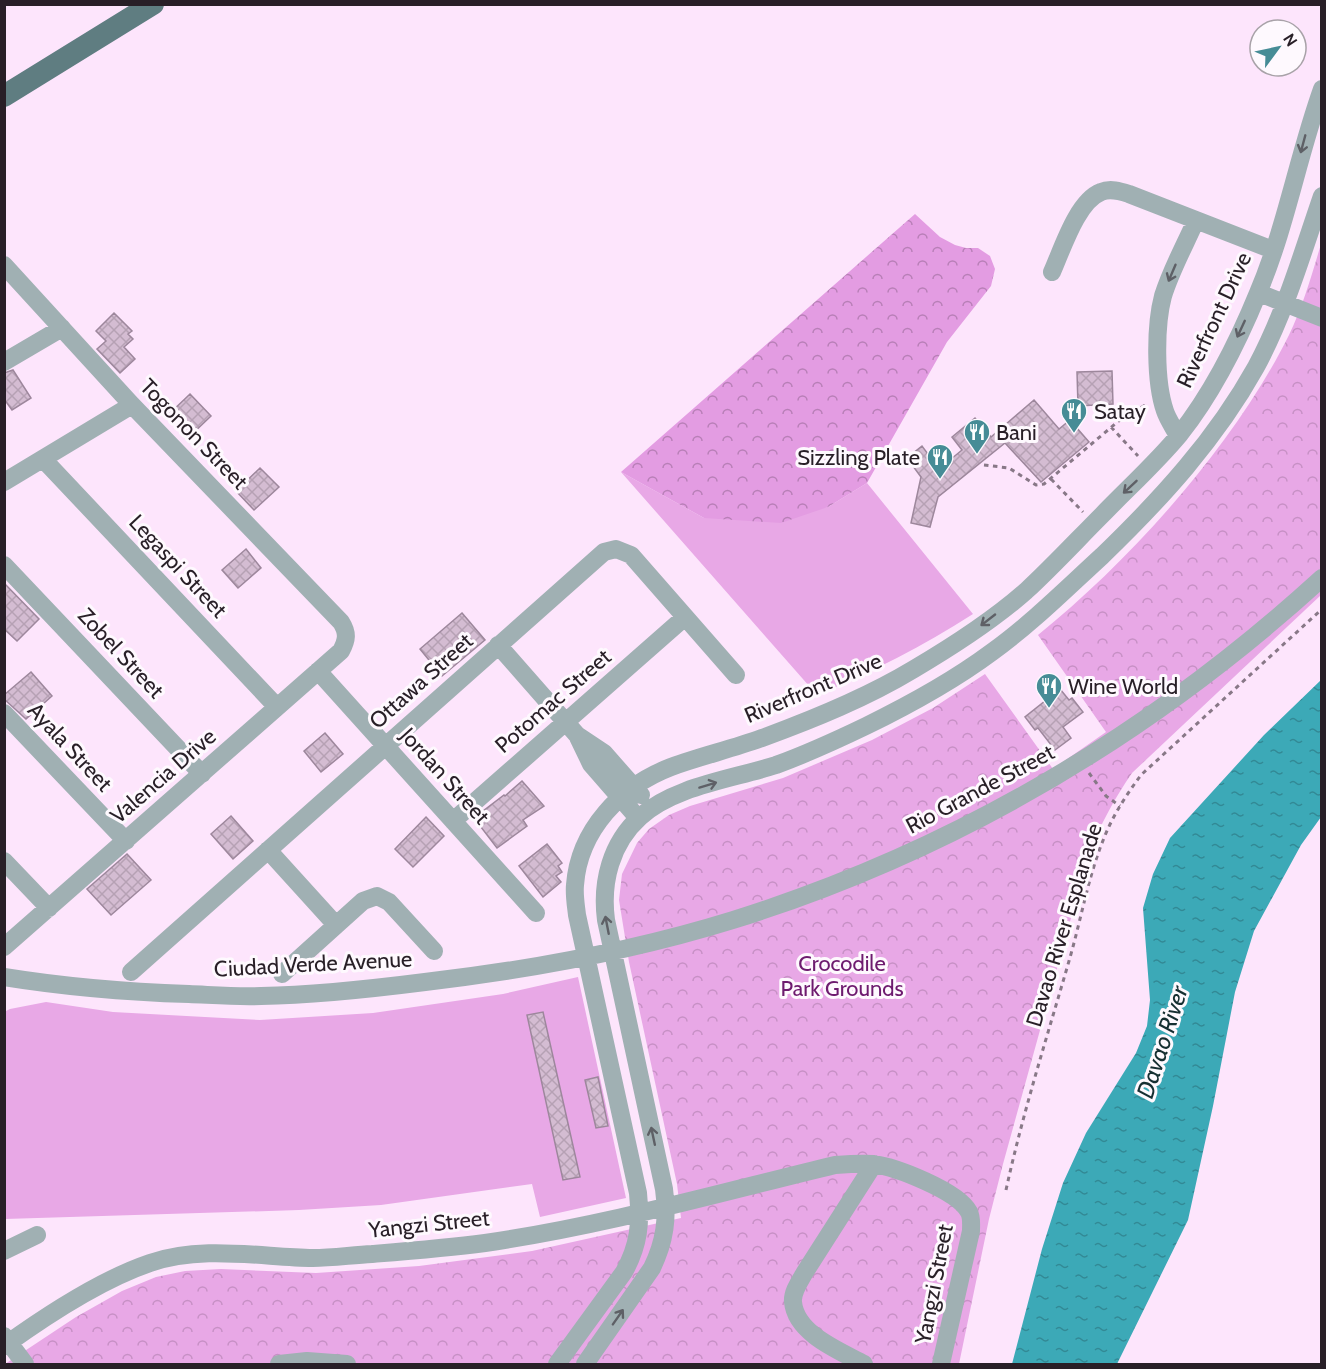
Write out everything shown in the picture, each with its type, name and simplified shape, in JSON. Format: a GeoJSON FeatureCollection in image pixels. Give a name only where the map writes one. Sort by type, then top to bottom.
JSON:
{"type":"FeatureCollection","features":[{"type":"Feature","properties":{"kind":"main road"},"geometry":{"type":"LineString","coordinates":[[4,96],[153,4]]}},
{"type":"Feature","properties":{"kind":"street","name":"Riverfront Drive"},"geometry":{"type":"LineString","coordinates":[[557,1365],[631,1259],[640,1229],[638,1193],[577,915],[575,886],[580,857],[591,833],[606,811],[627,792],[670,768],[759,739],[851,703],[910,671],[976,630],[1026,591],[1150,469],[1178,436],[1210,392],[1259,293],[1286,211],[1306,134],[1322,89]]}},
{"type":"Feature","properties":{"kind":"street"},"geometry":{"type":"LineString","coordinates":[[1052,272],[1075,220],[1089,200],[1101,191],[1116,190],[1129,194],[1273,249]]}},
{"type":"Feature","properties":{"kind":"street"},"geometry":{"type":"LineString","coordinates":[[585,1365],[652,1268],[665,1232],[667,1206],[612,951],[603,899],[607,870],[625,834],[645,813],[685,792],[778,764],[865,726],[926,695],[992,652],[1046,608],[1168,489],[1222,422],[1256,367],[1286,303],[1322,196]]}},
{"type":"Feature","properties":{"kind":"street"},"geometry":{"type":"LineString","coordinates":[[1178,436],[1162,398],[1157,344],[1158,315],[1171,275],[1197,220]]}},
{"type":"Feature","properties":{"kind":"street","name":"Togonon Street"},"geometry":{"type":"LineString","coordinates":[[4,266],[132,405],[341,622],[346,629],[347,637]]}},
{"type":"Feature","properties":{"kind":"street"},"geometry":{"type":"LineString","coordinates":[[1259,293],[1322,318]]}},
{"type":"Feature","properties":{"kind":"street"},"geometry":{"type":"LineString","coordinates":[[4,363],[62,328]]}},
{"type":"Feature","properties":{"kind":"street"},"geometry":{"type":"LineString","coordinates":[[4,482],[132,405]]}},
{"type":"Feature","properties":{"kind":"street","name":"Legaspi Street"},"geometry":{"type":"LineString","coordinates":[[43,459],[278,707]]}},
{"type":"Feature","properties":{"kind":"street"},"geometry":{"type":"LineString","coordinates":[[1150,469],[1168,489]]}},
{"type":"Feature","properties":{"kind":"street","name":"Ottawa Street"},"geometry":{"type":"LineString","coordinates":[[131,972],[599,555],[610,550],[622,550],[632,555],[736,675]]}},
{"type":"Feature","properties":{"kind":"street","name":"Zobel Street"},"geometry":{"type":"LineString","coordinates":[[4,565],[202,774]]}},
{"type":"Feature","properties":{"kind":"street","name":"Rio Grande Street"},"geometry":{"type":"LineString","coordinates":[[586,957],[680,936],[735,920],[899,858],[972,823],[1081,762],[1230,658],[1271,625],[1322,578]]}},
{"type":"Feature","properties":{"kind":"street","name":"Potomac Street"},"geometry":{"type":"LineString","coordinates":[[453,821],[571,729],[685,617]]}},
{"type":"Feature","properties":{"kind":"street","name":"Valencia Drive"},"geometry":{"type":"LineString","coordinates":[[4,947],[341,651],[347,637]]}},
{"type":"Feature","properties":{"kind":"street"},"geometry":{"type":"LineString","coordinates":[[498,645],[571,729],[604,753],[627,792],[645,813]]}},
{"type":"Feature","properties":{"kind":"street","name":"Jordan Street"},"geometry":{"type":"LineString","coordinates":[[318,671],[536,913]]}},
{"type":"Feature","properties":{"kind":"street","name":"Ayala Street"},"geometry":{"type":"LineString","coordinates":[[4,713],[126,841]]}},
{"type":"Feature","properties":{"kind":"street"},"geometry":{"type":"LineString","coordinates":[[268,850],[336,925]]}},
{"type":"Feature","properties":{"kind":"street"},"geometry":{"type":"LineString","coordinates":[[4,861],[49,908]]}},
{"type":"Feature","properties":{"kind":"street"},"geometry":{"type":"LineString","coordinates":[[282,974],[363,901],[377,896],[389,902],[434,951]]}},
{"type":"Feature","properties":{"kind":"street","name":"Ciudad Verde Avenue"},"geometry":{"type":"LineString","coordinates":[[4,977],[114,991],[259,996],[362,990],[439,981],[586,957]]}},
{"type":"Feature","properties":{"kind":"street"},"geometry":{"type":"LineString","coordinates":[[864,1365],[817,1339],[796,1313],[792,1301],[794,1291],[805,1272],[874,1164]]}},
{"type":"Feature","properties":{"kind":"street","name":"Yangzi Street"},"geometry":{"type":"LineString","coordinates":[[6,1341],[116,1277],[151,1262],[183,1256],[221,1254],[316,1258],[417,1250],[529,1236],[667,1206],[835,1165],[874,1164],[908,1173],[929,1183],[963,1204],[969,1211],[972,1220],[971,1231],[941,1365]]}},
{"type":"Feature","properties":{"kind":"street"},"geometry":{"type":"LineString","coordinates":[[4,1251],[37,1235]]}},
{"type":"Feature","properties":{"kind":"street"},"geometry":{"type":"LineString","coordinates":[[6,1341],[25,1365]]}},
{"type":"Feature","properties":{"kind":"street"},"geometry":{"type":"LineString","coordinates":[[279,1365],[307,1361],[347,1365]]}},
{"type":"Feature","properties":{"kind":"path"},"geometry":{"type":"LineString","coordinates":[[984,465],[1009,468],[1036,485],[1044,484],[1111,427],[1132,412],[1162,398]]}},
{"type":"Feature","properties":{"kind":"path"},"geometry":{"type":"LineString","coordinates":[[1111,427],[1150,469]]}},
{"type":"Feature","properties":{"kind":"path"},"geometry":{"type":"LineString","coordinates":[[1051,479],[1094,523]]}},
{"type":"Feature","properties":{"kind":"path","name":"Davao River Esplanade"},"geometry":{"type":"LineString","coordinates":[[1006,1190],[1018,1134],[1074,944],[1090,879],[1104,837],[1120,806],[1141,775],[1322,609]]}},
{"type":"Feature","properties":{"kind":"path"},"geometry":{"type":"LineString","coordinates":[[1081,762],[1106,796],[1120,806]]}},
{"type":"Feature","properties":{"kind":"green space"},"geometry":{"type":"Polygon","coordinates":[[[915,214],[940,237],[955,245],[978,248],[990,256],[995,269],[991,286],[947,342],[867,483],[828,507],[781,523],[704,518],[621,472],[915,214]]]}},
{"type":"Feature","properties":{"kind":"green space","name":"Crocodile Park Grounds"},"geometry":{"type":"Polygon","coordinates":[[[1321,244],[1321,595],[1132,773],[1098,832],[1089,853],[1003,1164],[989,1219],[959,1364],[5,1364],[76,1317],[122,1291],[156,1277],[185,1271],[221,1269],[316,1273],[419,1266],[532,1251],[681,1218],[677,1184],[629,962],[619,900],[622,874],[637,843],[649,829],[669,815],[690,806],[783,778],[872,740],[933,708],[985,674],[1053,769],[1106,732],[1038,635],[1074,605],[1109,571],[1144,535],[1211,458],[1267,376],[1289,335],[1303,301],[1321,244]]]}},
{"type":"Feature","properties":{"kind":"green space"},"geometry":{"type":"Polygon","coordinates":[[[621,472],[704,518],[828,507],[867,483],[973,614],[897,658],[817,695],[621,472]]]}},
{"type":"Feature","properties":{"kind":"green space"},"geometry":{"type":"Polygon","coordinates":[[[578,977],[626,1198],[540,1217],[532,1184],[381,1205],[299,1210],[5,1219],[4,1012],[10,1009],[46,1002],[113,1012],[260,1020],[373,1013],[503,994],[578,977]]]}},
{"type":"Feature","properties":{"kind":"water","name":"Davao River"},"geometry":{"type":"Polygon","coordinates":[[[1321,680],[1321,817],[1301,845],[1254,931],[1235,992],[1188,1220],[1117,1364],[1012,1364],[1042,1249],[1063,1183],[1086,1133],[1136,1053],[1147,1026],[1150,1000],[1143,908],[1153,874],[1170,838],[1264,735],[1321,680]]]}},
{"type":"Feature","properties":{"kind":"building"},"geometry":{"type":"Polygon","coordinates":[[[114,313],[132,331],[128,334],[133,339],[124,347],[135,359],[120,373],[97,349],[106,341],[96,331],[114,313]]]}},
{"type":"Feature","properties":{"kind":"building"},"geometry":{"type":"Polygon","coordinates":[[[13,370],[31,398],[12,410],[4,399],[4,373],[13,370]]]}},
{"type":"Feature","properties":{"kind":"building"},"geometry":{"type":"Polygon","coordinates":[[[1112,371],[1113,404],[1078,406],[1077,372],[1112,371]]]}},
{"type":"Feature","properties":{"kind":"building"},"geometry":{"type":"Polygon","coordinates":[[[190,394],[211,416],[188,438],[167,416],[190,394]]]}},
{"type":"Feature","properties":{"kind":"building"},"geometry":{"type":"Polygon","coordinates":[[[1034,400],[1059,429],[1070,420],[1089,442],[1041,482],[1005,443],[938,497],[930,527],[911,523],[921,477],[907,458],[922,446],[939,469],[962,450],[952,437],[975,418],[991,437],[1034,400]]]}},
{"type":"Feature","properties":{"kind":"building"},"geometry":{"type":"Polygon","coordinates":[[[260,468],[279,487],[254,510],[236,491],[260,468]]]}},
{"type":"Feature","properties":{"kind":"building"},"geometry":{"type":"Polygon","coordinates":[[[246,549],[261,568],[238,588],[222,570],[246,549]]]}},
{"type":"Feature","properties":{"kind":"building"},"geometry":{"type":"Polygon","coordinates":[[[4,583],[39,619],[17,641],[4,629],[4,583]]]}},
{"type":"Feature","properties":{"kind":"building"},"geometry":{"type":"Polygon","coordinates":[[[462,613],[485,640],[442,676],[420,649],[462,613]]]}},
{"type":"Feature","properties":{"kind":"building"},"geometry":{"type":"Polygon","coordinates":[[[31,672],[52,696],[26,719],[4,699],[4,695],[31,672]]]}},
{"type":"Feature","properties":{"kind":"building"},"geometry":{"type":"Polygon","coordinates":[[[1060,689],[1069,700],[1072,698],[1083,712],[1063,727],[1071,738],[1055,750],[1038,728],[1035,730],[1025,717],[1060,689]]]}},
{"type":"Feature","properties":{"kind":"building"},"geometry":{"type":"Polygon","coordinates":[[[325,733],[343,754],[321,772],[304,751],[325,733]]]}},
{"type":"Feature","properties":{"kind":"building"},"geometry":{"type":"Polygon","coordinates":[[[522,781],[544,806],[523,820],[527,826],[497,848],[474,818],[522,781]]]}},
{"type":"Feature","properties":{"kind":"building"},"geometry":{"type":"Polygon","coordinates":[[[231,816],[253,841],[233,859],[211,834],[231,816]]]}},
{"type":"Feature","properties":{"kind":"building"},"geometry":{"type":"Polygon","coordinates":[[[426,817],[444,836],[413,867],[395,849],[426,817]]]}},
{"type":"Feature","properties":{"kind":"building"},"geometry":{"type":"Polygon","coordinates":[[[547,844],[562,863],[558,866],[562,872],[556,876],[561,882],[543,897],[519,866],[547,844]]]}},
{"type":"Feature","properties":{"kind":"building"},"geometry":{"type":"Polygon","coordinates":[[[127,854],[151,880],[111,915],[87,889],[127,854]]]}},
{"type":"Feature","properties":{"kind":"building"},"geometry":{"type":"Polygon","coordinates":[[[543,1012],[580,1177],[563,1180],[527,1015],[543,1012]]]}},
{"type":"Feature","properties":{"kind":"building"},"geometry":{"type":"Polygon","coordinates":[[[598,1077],[608,1126],[596,1128],[585,1080],[598,1077]]]}},
{"type":"Feature","properties":{"kind":"place","name":"Satay"},"geometry":{"type":"Point","coordinates":[1074,434]}},
{"type":"Feature","properties":{"kind":"place","name":"Bani"},"geometry":{"type":"Point","coordinates":[977,455]}},
{"type":"Feature","properties":{"kind":"place","name":"Sizzling Plate"},"geometry":{"type":"Point","coordinates":[940,480]}},
{"type":"Feature","properties":{"kind":"place","name":"Wine World"},"geometry":{"type":"Point","coordinates":[1049,709]}}]}
